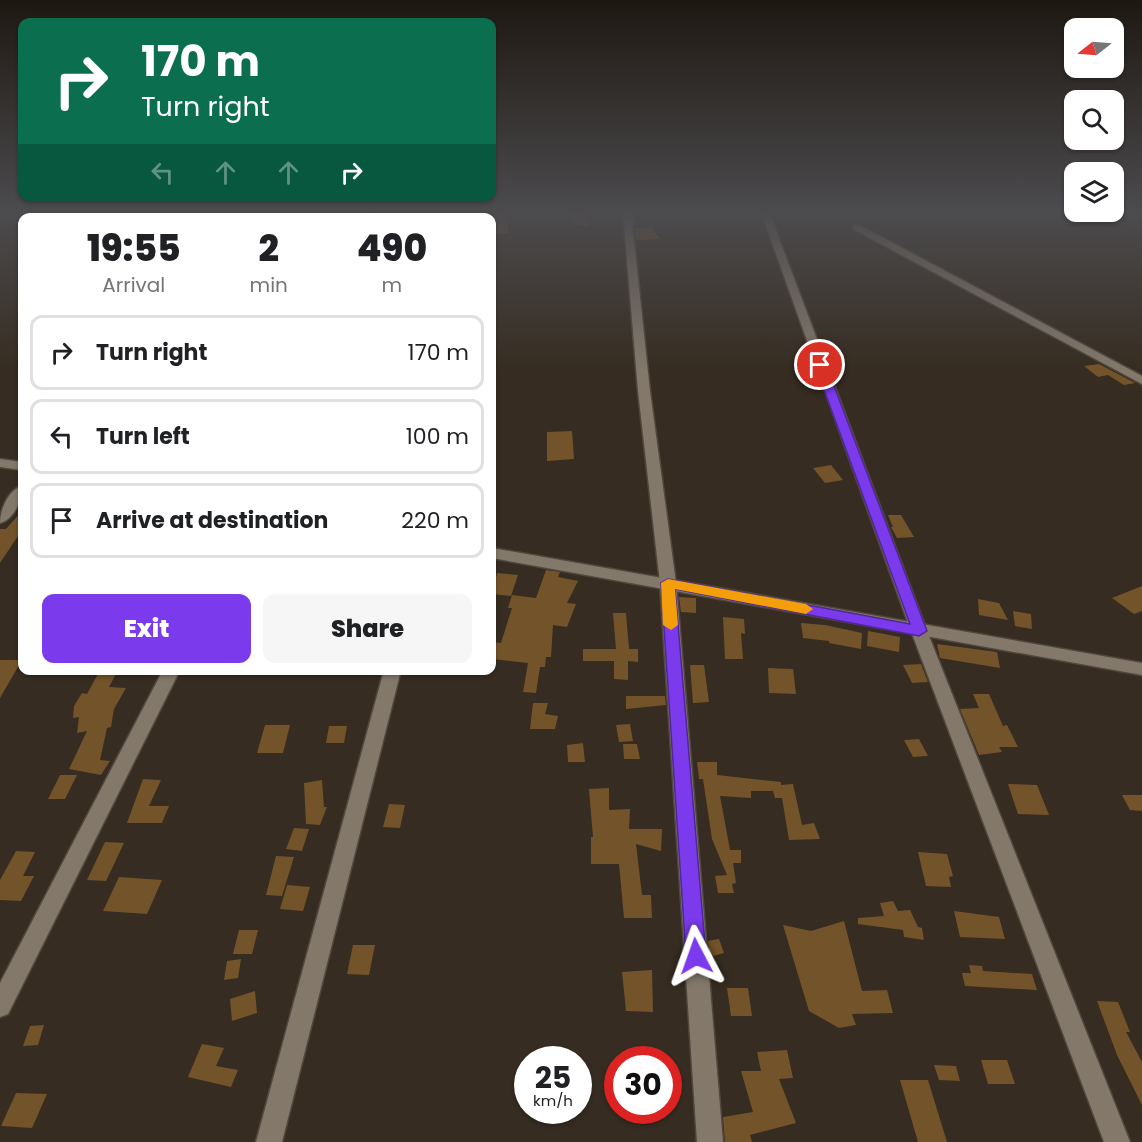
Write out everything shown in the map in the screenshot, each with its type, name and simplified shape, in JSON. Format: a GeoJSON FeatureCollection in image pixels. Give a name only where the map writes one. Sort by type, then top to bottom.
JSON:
{"type":"FeatureCollection","features":[{"type":"Feature","properties":{"kind":"street"},"geometry":{"type":"LineString","coordinates":[[632,265],[644,391],[668,583],[710,1142]]}},
{"type":"Feature","properties":{"kind":"street"},"geometry":{"type":"LineString","coordinates":[[785,265],[919,631],[1117,1142]]}},
{"type":"Feature","properties":{"kind":"street"},"geometry":{"type":"LineString","coordinates":[[927,265],[1142,381]]}},
{"type":"Feature","properties":{"kind":"street"},"geometry":{"type":"LineString","coordinates":[[0,463],[18,465]]}},
{"type":"Feature","properties":{"kind":"street"},"geometry":{"type":"LineString","coordinates":[[0,519],[18,495]]}},
{"type":"Feature","properties":{"kind":"street"},"geometry":{"type":"LineString","coordinates":[[496,554],[1142,669]]}},
{"type":"Feature","properties":{"kind":"street"},"geometry":{"type":"LineString","coordinates":[[0,1006],[169,675]]}},
{"type":"Feature","properties":{"kind":"street"},"geometry":{"type":"LineString","coordinates":[[270,1142],[392,675]]}},
{"type":"Feature","properties":{"kind":"building"},"geometry":{"type":"Polygon","coordinates":[[[1099,364],[1135,383],[1124,385],[1108,375],[1098,377],[1084,366],[1099,364]]]}},
{"type":"Feature","properties":{"kind":"building"},"geometry":{"type":"Polygon","coordinates":[[[572,431],[574,459],[547,461],[547,432],[572,431]]]}},
{"type":"Feature","properties":{"kind":"building"},"geometry":{"type":"Polygon","coordinates":[[[831,465],[843,480],[825,483],[813,468],[831,465]]]}},
{"type":"Feature","properties":{"kind":"building"},"geometry":{"type":"Polygon","coordinates":[[[888,515],[901,515],[914,537],[897,538],[888,515]]]}},
{"type":"Feature","properties":{"kind":"building"},"geometry":{"type":"Polygon","coordinates":[[[18,516],[18,536],[0,563],[0,529],[6,529],[18,516]]]}},
{"type":"Feature","properties":{"kind":"building"},"geometry":{"type":"Polygon","coordinates":[[[546,570],[560,572],[558,577],[578,581],[567,603],[576,604],[567,627],[553,625],[551,657],[546,657],[545,667],[540,667],[536,693],[523,692],[528,663],[496,659],[496,642],[501,643],[512,608],[508,608],[512,595],[536,598],[546,570]]]}},
{"type":"Feature","properties":{"kind":"building"},"geometry":{"type":"Polygon","coordinates":[[[497,573],[518,575],[511,596],[496,594],[497,573]]]}},
{"type":"Feature","properties":{"kind":"building"},"geometry":{"type":"Polygon","coordinates":[[[1142,586],[1142,611],[1134,614],[1112,598],[1142,586]]]}},
{"type":"Feature","properties":{"kind":"building"},"geometry":{"type":"Polygon","coordinates":[[[679,597],[696,598],[696,613],[681,612],[679,597]]]}},
{"type":"Feature","properties":{"kind":"building"},"geometry":{"type":"Polygon","coordinates":[[[978,599],[999,603],[1008,620],[979,615],[978,599]]]}},
{"type":"Feature","properties":{"kind":"building"},"geometry":{"type":"Polygon","coordinates":[[[1013,611],[1031,614],[1032,629],[1015,626],[1013,611]]]}},
{"type":"Feature","properties":{"kind":"building"},"geometry":{"type":"Polygon","coordinates":[[[613,613],[626,613],[629,649],[638,649],[638,662],[628,661],[628,680],[614,679],[614,661],[583,661],[583,649],[616,649],[613,613]]]}},
{"type":"Feature","properties":{"kind":"building"},"geometry":{"type":"Polygon","coordinates":[[[723,617],[744,619],[745,634],[741,633],[743,659],[725,659],[723,617]]]}},
{"type":"Feature","properties":{"kind":"building"},"geometry":{"type":"Polygon","coordinates":[[[801,623],[825,625],[862,633],[861,649],[829,643],[829,641],[803,638],[801,623]]]}},
{"type":"Feature","properties":{"kind":"building"},"geometry":{"type":"Polygon","coordinates":[[[868,631],[900,637],[899,652],[867,646],[868,631]]]}},
{"type":"Feature","properties":{"kind":"building"},"geometry":{"type":"Polygon","coordinates":[[[937,644],[997,652],[1000,668],[940,658],[937,644]]]}},
{"type":"Feature","properties":{"kind":"building"},"geometry":{"type":"Polygon","coordinates":[[[0,660],[18,660],[18,667],[0,698],[0,660]]]}},
{"type":"Feature","properties":{"kind":"building"},"geometry":{"type":"Polygon","coordinates":[[[921,664],[928,682],[912,683],[903,665],[921,664]]]}},
{"type":"Feature","properties":{"kind":"building"},"geometry":{"type":"Polygon","coordinates":[[[690,665],[704,665],[709,702],[693,703],[690,665]]]}},
{"type":"Feature","properties":{"kind":"building"},"geometry":{"type":"Polygon","coordinates":[[[768,668],[793,669],[796,694],[769,693],[768,668]]]}},
{"type":"Feature","properties":{"kind":"building"},"geometry":{"type":"Polygon","coordinates":[[[97,675],[115,675],[109,687],[126,688],[114,709],[111,727],[107,728],[100,760],[110,761],[101,775],[69,769],[87,731],[77,733],[79,717],[73,718],[74,706],[82,693],[87,694],[97,675]]]}},
{"type":"Feature","properties":{"kind":"building"},"geometry":{"type":"Polygon","coordinates":[[[973,694],[989,694],[1003,726],[1007,725],[1018,747],[999,747],[1002,752],[979,755],[960,709],[979,708],[973,694]]]}},
{"type":"Feature","properties":{"kind":"building"},"geometry":{"type":"Polygon","coordinates":[[[626,696],[665,696],[666,705],[626,709],[626,696]]]}},
{"type":"Feature","properties":{"kind":"building"},"geometry":{"type":"Polygon","coordinates":[[[533,703],[548,703],[545,714],[558,716],[555,729],[530,729],[533,703]]]}},
{"type":"Feature","properties":{"kind":"building"},"geometry":{"type":"Polygon","coordinates":[[[630,724],[633,741],[619,742],[616,725],[630,724]]]}},
{"type":"Feature","properties":{"kind":"building"},"geometry":{"type":"Polygon","coordinates":[[[265,725],[290,725],[283,753],[257,753],[265,725]]]}},
{"type":"Feature","properties":{"kind":"building"},"geometry":{"type":"Polygon","coordinates":[[[329,726],[347,726],[344,743],[326,743],[329,726]]]}},
{"type":"Feature","properties":{"kind":"building"},"geometry":{"type":"Polygon","coordinates":[[[919,739],[928,756],[913,757],[904,740],[919,739]]]}},
{"type":"Feature","properties":{"kind":"building"},"geometry":{"type":"Polygon","coordinates":[[[583,743],[585,762],[568,762],[567,745],[583,743]]]}},
{"type":"Feature","properties":{"kind":"building"},"geometry":{"type":"Polygon","coordinates":[[[623,744],[637,744],[640,759],[624,759],[623,744]]]}},
{"type":"Feature","properties":{"kind":"building"},"geometry":{"type":"Polygon","coordinates":[[[697,762],[717,762],[717,775],[781,782],[781,785],[793,784],[802,825],[814,823],[820,839],[789,840],[782,798],[775,798],[773,791],[751,791],[751,798],[720,796],[730,850],[741,850],[741,863],[733,863],[736,883],[732,884],[734,893],[718,893],[715,876],[727,875],[712,839],[703,779],[699,779],[697,762]]]}},
{"type":"Feature","properties":{"kind":"building"},"geometry":{"type":"Polygon","coordinates":[[[60,775],[77,775],[65,799],[48,799],[60,775]]]}},
{"type":"Feature","properties":{"kind":"building"},"geometry":{"type":"Polygon","coordinates":[[[143,779],[161,780],[149,806],[169,806],[162,823],[127,823],[143,779]]]}},
{"type":"Feature","properties":{"kind":"building"},"geometry":{"type":"Polygon","coordinates":[[[322,780],[324,807],[327,807],[320,825],[306,824],[304,783],[322,780]]]}},
{"type":"Feature","properties":{"kind":"building"},"geometry":{"type":"Polygon","coordinates":[[[1008,784],[1037,785],[1049,815],[1018,814],[1008,784]]]}},
{"type":"Feature","properties":{"kind":"building"},"geometry":{"type":"Polygon","coordinates":[[[609,788],[609,810],[630,809],[629,829],[662,829],[661,851],[636,844],[642,895],[651,895],[652,918],[624,918],[619,864],[591,864],[591,837],[593,837],[589,789],[609,788]]]}},
{"type":"Feature","properties":{"kind":"building"},"geometry":{"type":"Polygon","coordinates":[[[1122,795],[1142,795],[1142,811],[1130,810],[1122,795]]]}},
{"type":"Feature","properties":{"kind":"building"},"geometry":{"type":"Polygon","coordinates":[[[389,804],[405,805],[400,828],[383,827],[389,804]]]}},
{"type":"Feature","properties":{"kind":"building"},"geometry":{"type":"Polygon","coordinates":[[[294,828],[309,829],[302,851],[286,849],[294,828]]]}},
{"type":"Feature","properties":{"kind":"building"},"geometry":{"type":"Polygon","coordinates":[[[105,842],[124,843],[106,881],[87,880],[105,842]]]}},
{"type":"Feature","properties":{"kind":"building"},"geometry":{"type":"Polygon","coordinates":[[[16,851],[35,852],[23,876],[34,876],[21,901],[0,900],[0,880],[16,851]]]}},
{"type":"Feature","properties":{"kind":"building"},"geometry":{"type":"Polygon","coordinates":[[[918,852],[947,854],[953,876],[949,877],[951,887],[926,886],[918,852]]]}},
{"type":"Feature","properties":{"kind":"building"},"geometry":{"type":"Polygon","coordinates":[[[276,856],[294,857],[282,896],[266,895],[276,856]]]}},
{"type":"Feature","properties":{"kind":"building"},"geometry":{"type":"Polygon","coordinates":[[[119,877],[162,880],[147,914],[103,911],[119,877]]]}},
{"type":"Feature","properties":{"kind":"building"},"geometry":{"type":"Polygon","coordinates":[[[287,885],[310,887],[303,911],[280,909],[287,885]]]}},
{"type":"Feature","properties":{"kind":"building"},"geometry":{"type":"Polygon","coordinates":[[[893,901],[898,911],[910,910],[918,927],[922,928],[924,940],[904,937],[903,930],[858,924],[858,918],[884,916],[880,903],[893,901]]]}},
{"type":"Feature","properties":{"kind":"building"},"geometry":{"type":"Polygon","coordinates":[[[954,911],[999,917],[1005,939],[960,937],[954,911]]]}},
{"type":"Feature","properties":{"kind":"building"},"geometry":{"type":"Polygon","coordinates":[[[844,921],[862,991],[887,990],[893,1013],[852,1014],[856,1025],[839,1028],[809,1011],[783,925],[811,931],[844,921]]]}},
{"type":"Feature","properties":{"kind":"building"},"geometry":{"type":"Polygon","coordinates":[[[239,930],[258,930],[252,954],[233,954],[239,930]]]}},
{"type":"Feature","properties":{"kind":"building"},"geometry":{"type":"Polygon","coordinates":[[[719,939],[724,953],[710,957],[708,941],[719,939]]]}},
{"type":"Feature","properties":{"kind":"building"},"geometry":{"type":"Polygon","coordinates":[[[353,945],[375,945],[369,975],[347,974],[353,945]]]}},
{"type":"Feature","properties":{"kind":"building"},"geometry":{"type":"Polygon","coordinates":[[[241,959],[238,978],[224,980],[227,961],[241,959]]]}},
{"type":"Feature","properties":{"kind":"building"},"geometry":{"type":"Polygon","coordinates":[[[969,965],[982,966],[983,971],[1032,974],[1037,990],[965,986],[962,973],[971,973],[969,965]]]}},
{"type":"Feature","properties":{"kind":"building"},"geometry":{"type":"Polygon","coordinates":[[[652,970],[653,1012],[626,1011],[622,972],[652,970]]]}},
{"type":"Feature","properties":{"kind":"building"},"geometry":{"type":"Polygon","coordinates":[[[727,988],[748,988],[752,1016],[731,1016],[727,988]]]}},
{"type":"Feature","properties":{"kind":"building"},"geometry":{"type":"Polygon","coordinates":[[[255,991],[257,1013],[232,1021],[230,999],[255,991]]]}},
{"type":"Feature","properties":{"kind":"building"},"geometry":{"type":"Polygon","coordinates":[[[1097,1001],[1118,1002],[1130,1032],[1126,1032],[1142,1062],[1142,1105],[1117,1055],[1097,1001]]]}},
{"type":"Feature","properties":{"kind":"building"},"geometry":{"type":"Polygon","coordinates":[[[44,1025],[38,1045],[23,1046],[30,1026],[44,1025]]]}},
{"type":"Feature","properties":{"kind":"building"},"geometry":{"type":"Polygon","coordinates":[[[202,1044],[224,1048],[216,1066],[238,1070],[231,1087],[188,1077],[202,1044]]]}},
{"type":"Feature","properties":{"kind":"building"},"geometry":{"type":"Polygon","coordinates":[[[787,1050],[793,1078],[779,1079],[796,1123],[750,1135],[752,1142],[725,1142],[723,1117],[753,1112],[741,1071],[761,1071],[757,1052],[787,1050]]]}},
{"type":"Feature","properties":{"kind":"building"},"geometry":{"type":"Polygon","coordinates":[[[981,1060],[1007,1060],[1015,1084],[988,1084],[981,1060]]]}},
{"type":"Feature","properties":{"kind":"building"},"geometry":{"type":"Polygon","coordinates":[[[934,1065],[956,1066],[960,1081],[939,1080],[934,1065]]]}},
{"type":"Feature","properties":{"kind":"building"},"geometry":{"type":"Polygon","coordinates":[[[900,1080],[928,1080],[947,1142],[918,1142],[900,1080]]]}},
{"type":"Feature","properties":{"kind":"building"},"geometry":{"type":"Polygon","coordinates":[[[16,1093],[47,1094],[32,1128],[1,1126],[16,1093]]]}},
{"type":"Feature","properties":{"kind":"slow traffic"},"geometry":{"type":"LineString","coordinates":[[671,625],[668,583],[806,609]]}},
{"type":"Feature","properties":{"kind":"route"},"geometry":{"type":"LineString","coordinates":[[696,956],[668,583],[919,631],[820,365]]}}]}
